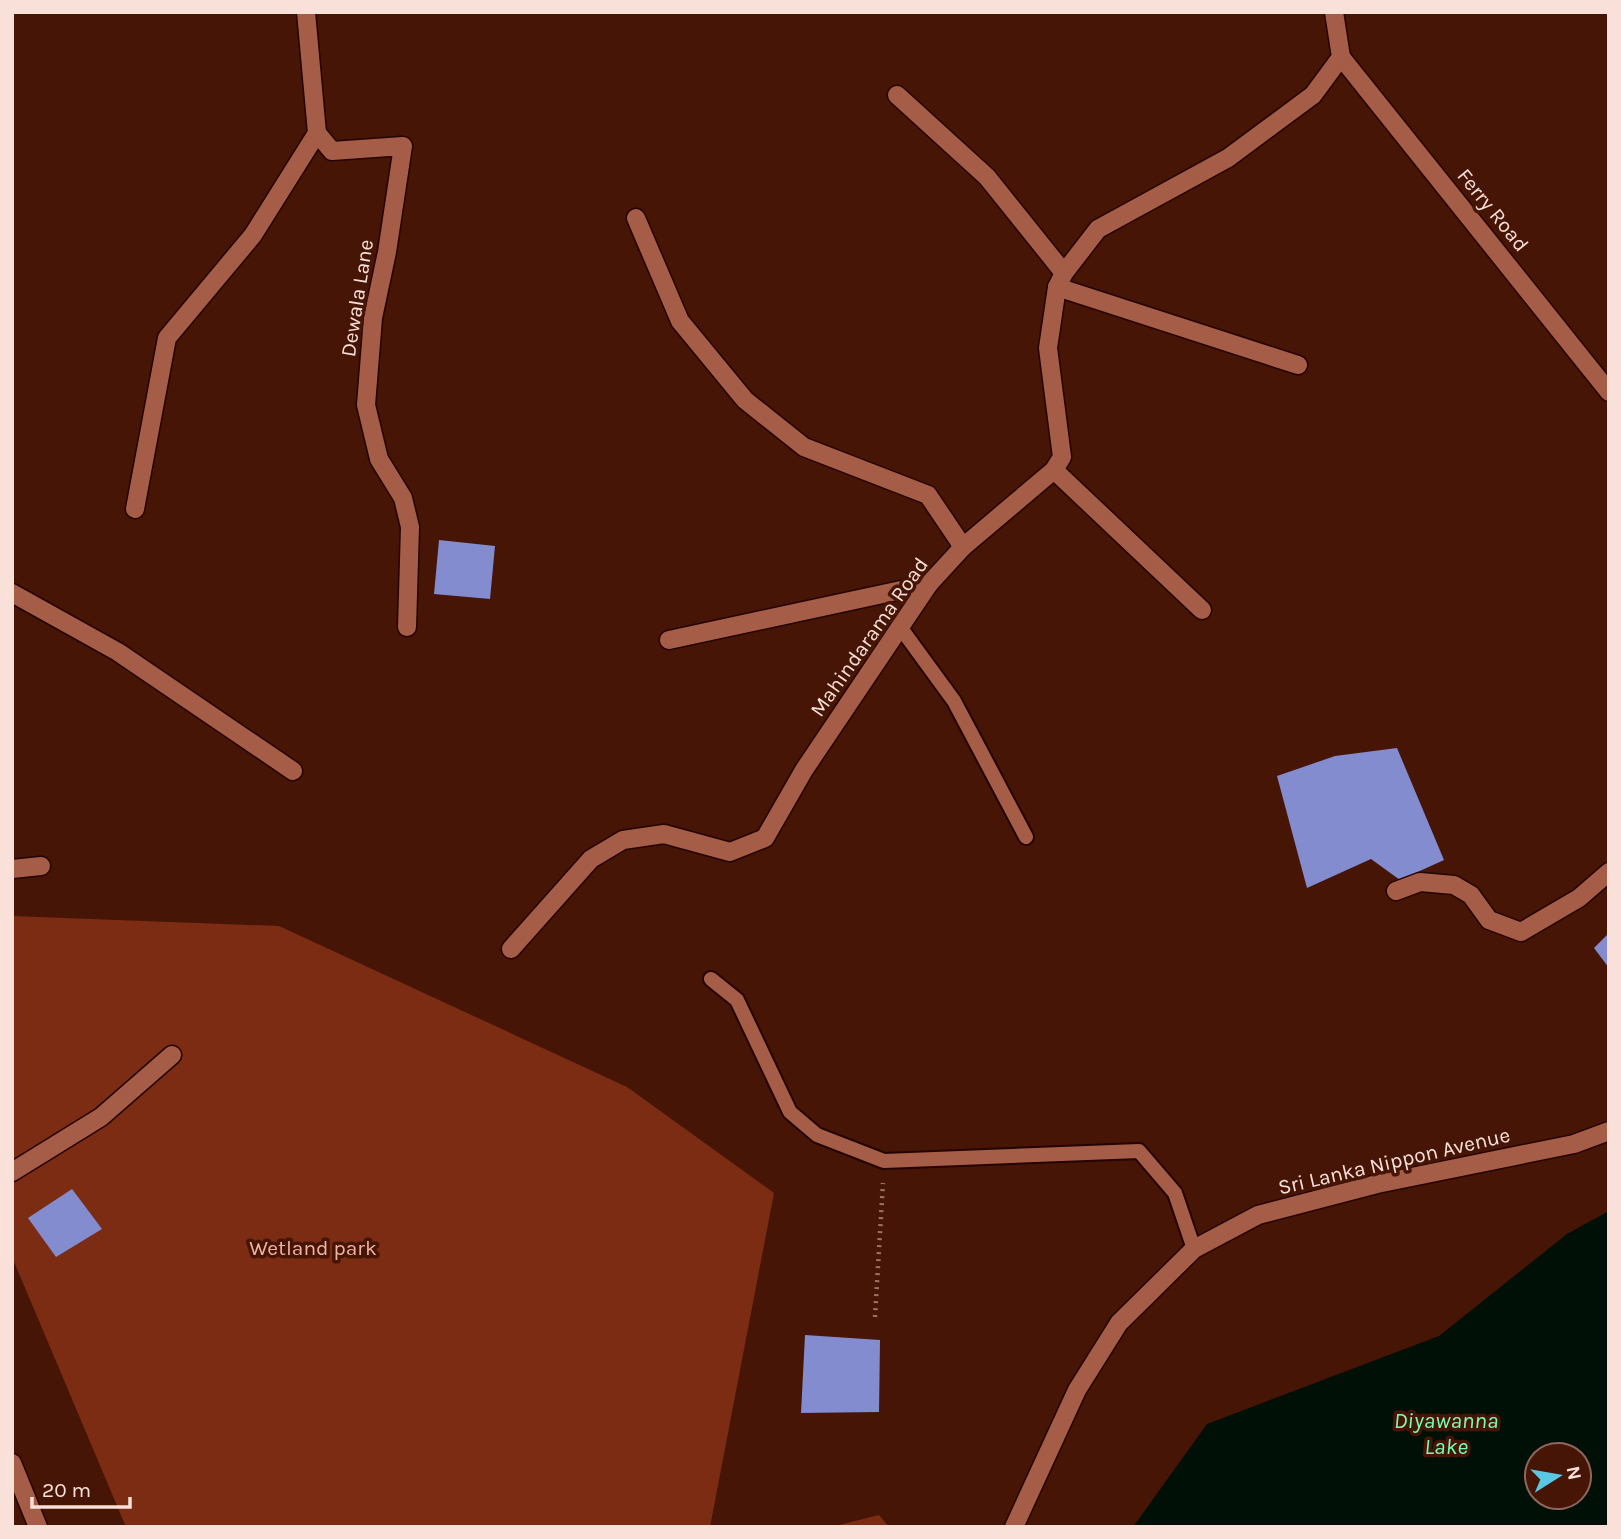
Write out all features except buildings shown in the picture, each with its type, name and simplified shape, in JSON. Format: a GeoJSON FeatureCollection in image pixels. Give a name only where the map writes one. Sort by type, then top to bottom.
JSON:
{"type":"FeatureCollection","features":[{"type":"Feature","properties":{"kind":"street"},"geometry":{"type":"LineString","coordinates":[[135,509],[167,338],[253,235],[317,133],[306,12]]}},
{"type":"Feature","properties":{"kind":"street"},"geometry":{"type":"LineString","coordinates":[[1202,610],[1054,470],[1062,457],[1048,348],[1060,280],[1098,229],[1228,158],[1313,96],[1341,57],[1334,12]]}},
{"type":"Feature","properties":{"kind":"street","name":"Ferry Road"},"geometry":{"type":"LineString","coordinates":[[1341,57],[1609,392]]}},
{"type":"Feature","properties":{"kind":"street"},"geometry":{"type":"LineString","coordinates":[[897,95],[986,177],[1060,280],[1298,365]]}},
{"type":"Feature","properties":{"kind":"street","name":"Dewala Lane"},"geometry":{"type":"LineString","coordinates":[[317,133],[332,151],[403,146],[387,252],[373,318],[366,405],[379,460],[403,498],[410,527],[407,627]]}},
{"type":"Feature","properties":{"kind":"street"},"geometry":{"type":"LineString","coordinates":[[636,218],[680,321],[745,400],[804,447],[928,495],[963,548]]}},
{"type":"Feature","properties":{"kind":"street","name":"Mahindarama Road"},"geometry":{"type":"LineString","coordinates":[[511,949],[591,859],[623,840],[664,834],[730,852],[765,838],[804,770],[929,584],[963,548],[1054,470]]}},
{"type":"Feature","properties":{"kind":"street"},"geometry":{"type":"LineString","coordinates":[[669,640],[929,584]]}},
{"type":"Feature","properties":{"kind":"street"},"geometry":{"type":"LineString","coordinates":[[12,593],[118,652],[293,771]]}},
{"type":"Feature","properties":{"kind":"street"},"geometry":{"type":"LineString","coordinates":[[12,869],[41,866]]}},
{"type":"Feature","properties":{"kind":"street"},"geometry":{"type":"LineString","coordinates":[[1396,891],[1420,882],[1454,885],[1471,895],[1489,920],[1521,932],[1579,898],[1609,872]]}},
{"type":"Feature","properties":{"kind":"street"},"geometry":{"type":"LineString","coordinates":[[12,1172],[101,1117],[172,1055]]}},
{"type":"Feature","properties":{"kind":"street","name":"Sri Lanka Nippon Avenue"},"geometry":{"type":"LineString","coordinates":[[1014,1527],[1077,1390],[1119,1323],[1195,1249],[1258,1215],[1377,1184],[1560,1147],[1609,1131]]}},
{"type":"Feature","properties":{"kind":"street"},"geometry":{"type":"LineString","coordinates":[[12,1463],[38,1527]]}},
{"type":"Feature","properties":{"kind":"lane"},"geometry":{"type":"LineString","coordinates":[[900,627],[954,701],[1026,837]]}},
{"type":"Feature","properties":{"kind":"lane"},"geometry":{"type":"LineString","coordinates":[[711,979],[737,1000],[790,1112],[817,1135],[884,1161],[1139,1151],[1175,1193],[1195,1249]]}},
{"type":"Feature","properties":{"kind":"path"},"geometry":{"type":"LineString","coordinates":[[875,1317],[884,1161]]}},
{"type":"Feature","properties":{"kind":"green space","name":"Wetland park"},"geometry":{"type":"Polygon","coordinates":[[[12,916],[279,926],[627,1087],[774,1193],[710,1527],[126,1527],[12,1257],[12,916]]]}},
{"type":"Feature","properties":{"kind":"green space"},"geometry":{"type":"Polygon","coordinates":[[[879,1515],[889,1527],[831,1527],[879,1515]]]}},
{"type":"Feature","properties":{"kind":"water","name":"Diyawanna Lake"},"geometry":{"type":"Polygon","coordinates":[[[1609,1211],[1609,1527],[1133,1527],[1207,1424],[1439,1336],[1567,1234],[1609,1211]]]}}]}
